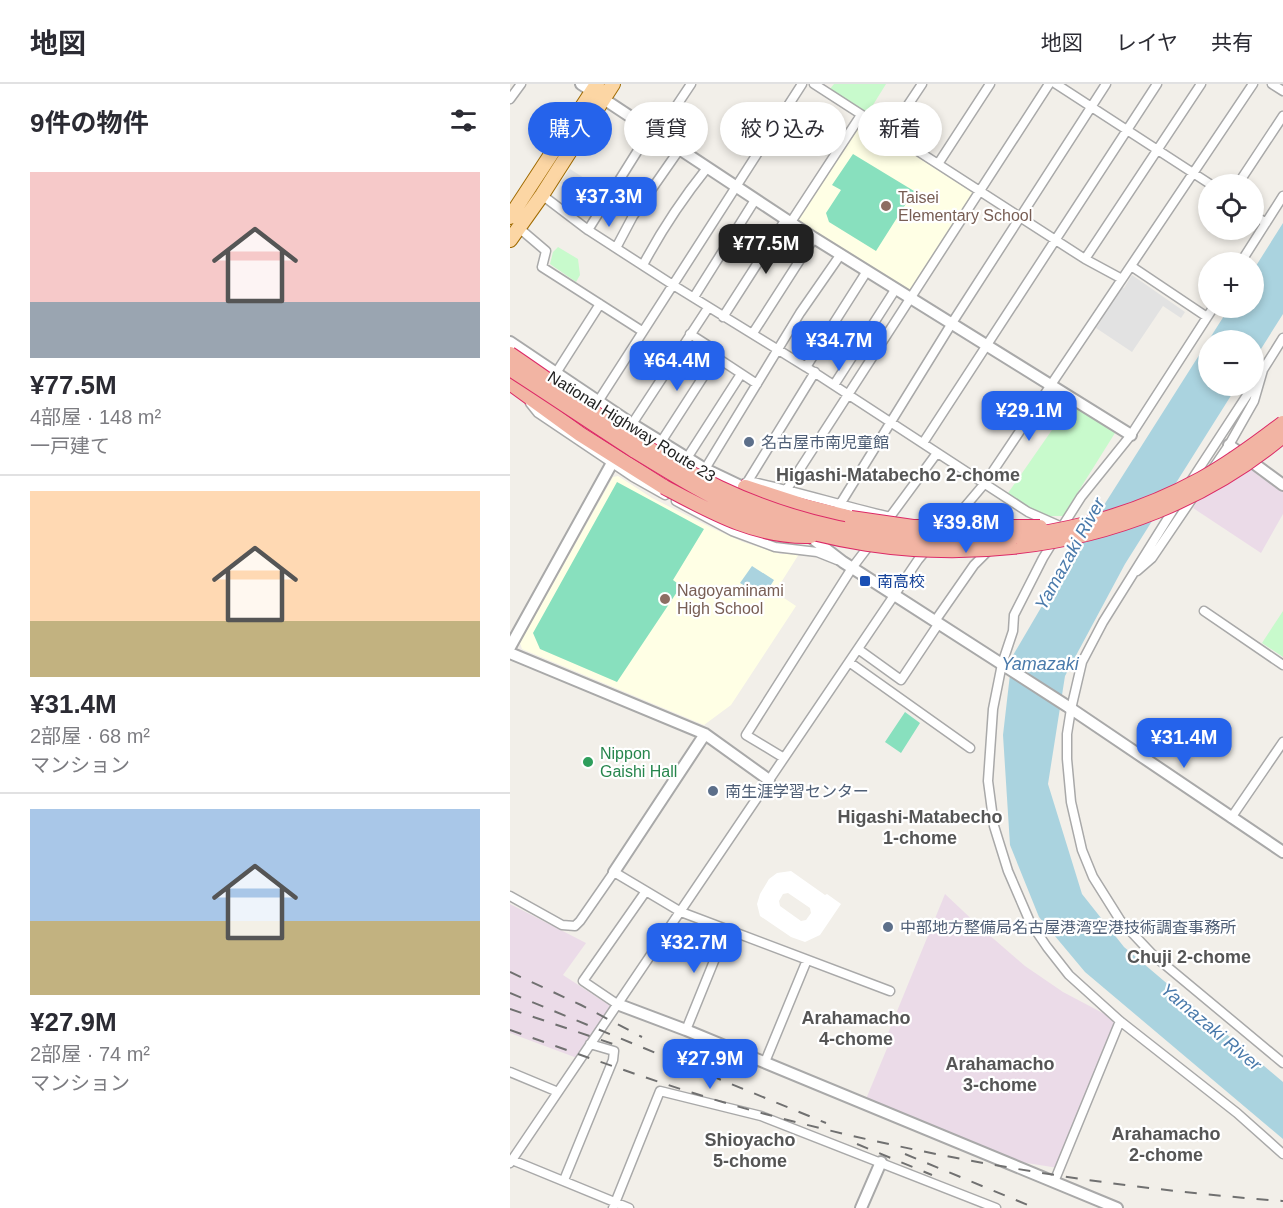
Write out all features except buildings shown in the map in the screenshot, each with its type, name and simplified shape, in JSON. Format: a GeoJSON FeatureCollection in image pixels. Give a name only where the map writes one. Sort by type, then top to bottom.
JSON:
{"type":"FeatureCollection","features":[{"type":"Feature","properties":{"kind":"highway","name":"National Highway Route 23"},"geometry":{"type":"LineString","coordinates":[[510,354],[658,454],[720,489],[797,518],[852,532],[911,539],[966,540],[1011,537],[1063,528],[1129,511],[1201,479],[1283,423]]}},
{"type":"Feature","properties":{"kind":"highway","name":"National Highway Route 23"},"geometry":{"type":"LineString","coordinates":[[510,369],[677,477],[716,497],[775,521],[825,536],[921,550],[979,550],[1024,546],[1086,534],[1129,521],[1171,505],[1240,467],[1283,436]]}},
{"type":"Feature","properties":{"kind":"highway"},"geometry":{"type":"LineString","coordinates":[[510,383],[580,434],[664,487],[734,523],[793,537],[825,536]]}},
{"type":"Feature","properties":{"kind":"highway"},"geometry":{"type":"LineString","coordinates":[[745,484],[804,506],[851,518],[913,527],[1063,528]]}},
{"type":"Feature","properties":{"kind":"main road"},"geometry":{"type":"LineString","coordinates":[[510,217],[593,89],[613,84]]}},
{"type":"Feature","properties":{"kind":"main road"},"geometry":{"type":"LineString","coordinates":[[514,234],[542,195],[593,89]]}},
{"type":"Feature","properties":{"kind":"street"},"geometry":{"type":"LineString","coordinates":[[510,99],[520,84]]}},
{"type":"Feature","properties":{"kind":"street"},"geometry":{"type":"LineString","coordinates":[[678,102],[691,84]]}},
{"type":"Feature","properties":{"kind":"street"},"geometry":{"type":"LineString","coordinates":[[599,400],[802,84]]}},
{"type":"Feature","properties":{"kind":"street"},"geometry":{"type":"LineString","coordinates":[[814,84],[858,113]]}},
{"type":"Feature","properties":{"kind":"street"},"geometry":{"type":"LineString","coordinates":[[910,102],[922,84]]}},
{"type":"Feature","properties":{"kind":"street"},"geometry":{"type":"LineString","coordinates":[[938,164],[990,84]]}},
{"type":"Feature","properties":{"kind":"street"},"geometry":{"type":"LineString","coordinates":[[787,489],[1049,84]]}},
{"type":"Feature","properties":{"kind":"street"},"geometry":{"type":"LineString","coordinates":[[1056,84],[1198,177]]}},
{"type":"Feature","properties":{"kind":"street"},"geometry":{"type":"LineString","coordinates":[[839,506],[952,322],[1106,84]]}},
{"type":"Feature","properties":{"kind":"street"},"geometry":{"type":"LineString","coordinates":[[923,443],[1157,84]]}},
{"type":"Feature","properties":{"kind":"street"},"geometry":{"type":"LineString","coordinates":[[1085,259],[1201,84]]}},
{"type":"Feature","properties":{"kind":"street"},"geometry":{"type":"LineString","coordinates":[[629,1208],[615,1205],[564,1180],[511,1162],[918,560],[985,483],[1253,84]]}},
{"type":"Feature","properties":{"kind":"street"},"geometry":{"type":"LineString","coordinates":[[1272,84],[1283,91]]}},
{"type":"Feature","properties":{"kind":"street"},"geometry":{"type":"LineString","coordinates":[[593,89],[624,112]]}},
{"type":"Feature","properties":{"kind":"street"},"geometry":{"type":"LineString","coordinates":[[1245,174],[1283,116]]}},
{"type":"Feature","properties":{"kind":"street"},"geometry":{"type":"LineString","coordinates":[[723,317],[858,119]]}},
{"type":"Feature","properties":{"kind":"street"},"geometry":{"type":"LineString","coordinates":[[588,230],[634,156]]}},
{"type":"Feature","properties":{"kind":"street"},"geometry":{"type":"LineString","coordinates":[[616,248],[633,216],[675,156]]}},
{"type":"Feature","properties":{"kind":"street"},"geometry":{"type":"LineString","coordinates":[[688,156],[895,290],[952,322],[1131,435]]}},
{"type":"Feature","properties":{"kind":"street"},"geometry":{"type":"LineString","coordinates":[[926,156],[1085,259],[1122,279]]}},
{"type":"Feature","properties":{"kind":"street"},"geometry":{"type":"LineString","coordinates":[[643,265],[690,188],[707,168]]}},
{"type":"Feature","properties":{"kind":"street"},"geometry":{"type":"LineString","coordinates":[[542,195],[588,230],[708,308],[806,366],[1028,512],[1063,528]]}},
{"type":"Feature","properties":{"kind":"street"},"geometry":{"type":"LineString","coordinates":[[1247,252],[1283,196]]}},
{"type":"Feature","properties":{"kind":"street"},"geometry":{"type":"LineString","coordinates":[[694,297],[756,200]]}},
{"type":"Feature","properties":{"kind":"street"},"geometry":{"type":"LineString","coordinates":[[514,234],[546,251],[542,267],[642,332]]}},
{"type":"Feature","properties":{"kind":"street"},"geometry":{"type":"LineString","coordinates":[[753,333],[814,238]]}},
{"type":"Feature","properties":{"kind":"street"},"geometry":{"type":"LineString","coordinates":[[705,470],[777,349],[841,254]]}},
{"type":"Feature","properties":{"kind":"street"},"geometry":{"type":"LineString","coordinates":[[1131,266],[1198,311]]}},
{"type":"Feature","properties":{"kind":"street"},"geometry":{"type":"LineString","coordinates":[[806,366],[867,270]]}},
{"type":"Feature","properties":{"kind":"street"},"geometry":{"type":"LineString","coordinates":[[834,385],[895,290]]}},
{"type":"Feature","properties":{"kind":"street"},"geometry":{"type":"LineString","coordinates":[[556,373],[600,304]]}},
{"type":"Feature","properties":{"kind":"street"},"geometry":{"type":"LineString","coordinates":[[632,424],[708,308]]}},
{"type":"Feature","properties":{"kind":"street"},"geometry":{"type":"LineString","coordinates":[[1206,318],[1131,435],[1075,506],[1043,558],[1014,615],[1013,631],[993,710],[988,781],[994,826],[1008,871],[1030,922],[1047,947],[1070,975],[1120,1021],[1237,1113],[1283,1154]]}},
{"type":"Feature","properties":{"kind":"street"},"geometry":{"type":"LineString","coordinates":[[661,442],[716,357],[715,350],[690,334]]}},
{"type":"Feature","properties":{"kind":"street"},"geometry":{"type":"LineString","coordinates":[[1264,368],[1283,338]]}},
{"type":"Feature","properties":{"kind":"street"},"geometry":{"type":"LineString","coordinates":[[510,342],[705,470],[745,484],[787,489],[839,506],[891,517]]}},
{"type":"Feature","properties":{"kind":"street"},"geometry":{"type":"LineString","coordinates":[[716,357],[757,384]]}},
{"type":"Feature","properties":{"kind":"street"},"geometry":{"type":"LineString","coordinates":[[745,484],[815,372]]}},
{"type":"Feature","properties":{"kind":"street"},"geometry":{"type":"LineString","coordinates":[[687,458],[741,374]]}},
{"type":"Feature","properties":{"kind":"street"},"geometry":{"type":"LineString","coordinates":[[522,391],[538,413],[633,477],[732,531],[775,547],[817,552],[848,565]]}},
{"type":"Feature","properties":{"kind":"street"},"geometry":{"type":"LineString","coordinates":[[1245,396],[1128,580],[1082,662],[1069,708],[1067,759],[1071,802],[1082,850],[1093,877],[1120,920],[1152,954],[1283,1063]]}},
{"type":"Feature","properties":{"kind":"street"},"geometry":{"type":"LineString","coordinates":[[1128,580],[1152,558],[1229,445],[1255,396]]}},
{"type":"Feature","properties":{"kind":"street"},"geometry":{"type":"LineString","coordinates":[[1229,445],[1283,485]]}},
{"type":"Feature","properties":{"kind":"street"},"geometry":{"type":"LineString","coordinates":[[784,758],[746,735],[848,565],[891,517],[937,453]]}},
{"type":"Feature","properties":{"kind":"street"},"geometry":{"type":"LineString","coordinates":[[510,647],[612,463]]}},
{"type":"Feature","properties":{"kind":"street"},"geometry":{"type":"LineString","coordinates":[[745,484],[848,565],[1069,708],[1282,851]]}},
{"type":"Feature","properties":{"kind":"street"},"geometry":{"type":"LineString","coordinates":[[858,649],[901,680],[974,565],[1028,512]]}},
{"type":"Feature","properties":{"kind":"street"},"geometry":{"type":"LineString","coordinates":[[1204,611],[1283,665]]}},
{"type":"Feature","properties":{"kind":"street"},"geometry":{"type":"LineString","coordinates":[[510,653],[705,734],[770,780]]}},
{"type":"Feature","properties":{"kind":"street"},"geometry":{"type":"LineString","coordinates":[[849,662],[970,748]]}},
{"type":"Feature","properties":{"kind":"street"},"geometry":{"type":"LineString","coordinates":[[510,896],[562,925],[575,926],[614,872],[705,734]]}},
{"type":"Feature","properties":{"kind":"street"},"geometry":{"type":"LineString","coordinates":[[1231,818],[1283,742]]}},
{"type":"Feature","properties":{"kind":"street"},"geometry":{"type":"LineString","coordinates":[[614,872],[681,912],[890,991]]}},
{"type":"Feature","properties":{"kind":"street"},"geometry":{"type":"LineString","coordinates":[[646,891],[583,981],[617,1004],[765,1062],[1117,1208]]}},
{"type":"Feature","properties":{"kind":"street"},"geometry":{"type":"LineString","coordinates":[[686,1030],[727,929]]}},
{"type":"Feature","properties":{"kind":"street"},"geometry":{"type":"LineString","coordinates":[[765,1062],[807,960]]}},
{"type":"Feature","properties":{"kind":"street"},"geometry":{"type":"LineString","coordinates":[[1054,1182],[1120,1021]]}},
{"type":"Feature","properties":{"kind":"street"},"geometry":{"type":"LineString","coordinates":[[564,1180],[613,1060],[614,1052],[590,1044]]}},
{"type":"Feature","properties":{"kind":"street"},"geometry":{"type":"LineString","coordinates":[[510,1072],[558,1092]]}},
{"type":"Feature","properties":{"kind":"street"},"geometry":{"type":"LineString","coordinates":[[615,1205],[660,1091],[760,1116],[996,1208]]}},
{"type":"Feature","properties":{"kind":"street"},"geometry":{"type":"LineString","coordinates":[[861,1208],[881,1162]]}},
{"type":"Feature","properties":{"kind":"shaded area","name":"Taisei Elementary School"},"geometry":{"type":"Polygon","coordinates":[[[858,125],[858,156],[916,156],[973,193],[909,291],[799,221],[798,218],[838,156],[846,156],[846,143],[858,125]]]}},
{"type":"Feature","properties":{"kind":"shaded area"},"geometry":{"type":"Polygon","coordinates":[[[570,169],[595,185],[575,215],[567,210],[574,200],[567,209],[562,206],[571,193],[576,196],[577,194],[560,183],[570,169]]]}},
{"type":"Feature","properties":{"kind":"shaded area"},"geometry":{"type":"Polygon","coordinates":[[[1132,275],[1185,312],[1181,318],[1163,306],[1132,352],[1096,328],[1102,319],[1100,317],[1132,275]]]}},
{"type":"Feature","properties":{"kind":"shaded area"},"geometry":{"type":"Polygon","coordinates":[[[1227,451],[1232,451],[1259,476],[1283,492],[1283,514],[1261,553],[1193,508],[1227,451]]]}},
{"type":"Feature","properties":{"kind":"shaded area","name":"Nagoyaminami High School"},"geometry":{"type":"Polygon","coordinates":[[[618,476],[652,498],[743,542],[780,554],[799,554],[775,592],[796,606],[731,705],[704,725],[522,649],[520,643],[613,477],[618,476]]]}},
{"type":"Feature","properties":{"kind":"shaded area"},"geometry":{"type":"Polygon","coordinates":[[[945,894],[1025,966],[1063,992],[1116,1020],[1058,1168],[1014,1161],[866,1099],[888,1046],[884,1043],[945,894]]]}},
{"type":"Feature","properties":{"kind":"shaded area"},"geometry":{"type":"Polygon","coordinates":[[[510,904],[586,943],[563,975],[612,1007],[577,1058],[510,1033],[510,904]]]}},
{"type":"Feature","properties":{"kind":"green space"},"geometry":{"type":"Polygon","coordinates":[[[834,84],[886,84],[875,102],[858,102],[858,107],[830,89],[834,84]]]}},
{"type":"Feature","properties":{"kind":"green space"},"geometry":{"type":"Polygon","coordinates":[[[853,154],[914,191],[876,251],[829,222],[826,213],[841,190],[832,185],[853,154]]]}},
{"type":"Feature","properties":{"kind":"green space"},"geometry":{"type":"Polygon","coordinates":[[[558,247],[578,259],[580,275],[576,282],[550,264],[553,252],[558,247]]]}},
{"type":"Feature","properties":{"kind":"green space"},"geometry":{"type":"Polygon","coordinates":[[[1070,404],[1115,433],[1063,516],[1043,516],[1006,496],[1070,404]]]}},
{"type":"Feature","properties":{"kind":"green space"},"geometry":{"type":"Polygon","coordinates":[[[617,482],[704,529],[673,580],[681,586],[617,682],[540,649],[533,633],[617,482]]]}},
{"type":"Feature","properties":{"kind":"green space"},"geometry":{"type":"Polygon","coordinates":[[[1283,611],[1283,657],[1262,643],[1283,611]]]}},
{"type":"Feature","properties":{"kind":"green space"},"geometry":{"type":"Polygon","coordinates":[[[905,712],[920,723],[901,753],[885,742],[905,712]]]}},
{"type":"Feature","properties":{"kind":"water","name":"Yamazaki"},"geometry":{"type":"Polygon","coordinates":[[[1283,223],[1283,314],[1264,344],[1264,330],[1215,330],[1223,318],[1264,318],[1264,253],[1283,223]]]}},
{"type":"Feature","properties":{"kind":"water","name":"Yamazaki"},"geometry":{"type":"Polygon","coordinates":[[[1198,357],[1198,396],[1231,396],[1125,564],[1065,676],[1048,784],[1082,894],[1124,947],[1283,1082],[1283,1139],[1085,972],[1039,917],[1010,845],[1003,735],[1012,657],[1066,565],[1198,357]]]}},
{"type":"Feature","properties":{"kind":"water"},"geometry":{"type":"Polygon","coordinates":[[[752,566],[774,580],[763,598],[740,583],[752,566]]]}},
{"type":"Feature","properties":{"kind":"pier"},"geometry":{"type":"Polygon","coordinates":[[[791,871],[841,904],[820,935],[805,942],[791,937],[760,916],[757,904],[760,894],[769,879],[777,873],[791,871]],[[788,893],[783,894],[779,901],[780,906],[801,921],[806,920],[811,913],[810,908],[788,893]]]}},
{"type":"Feature","properties":{"kind":"railway"},"geometry":{"type":"LineString","coordinates":[[510,972],[642,1037]]}},
{"type":"Feature","properties":{"kind":"railway"},"geometry":{"type":"LineString","coordinates":[[510,993],[826,1123]]}},
{"type":"Feature","properties":{"kind":"railway"},"geometry":{"type":"LineString","coordinates":[[510,1009],[619,1046]]}},
{"type":"Feature","properties":{"kind":"railway"},"geometry":{"type":"LineString","coordinates":[[510,1030],[704,1096],[769,1115],[896,1146],[1088,1180],[1283,1201]]}},
{"type":"Feature","properties":{"kind":"railway"},"geometry":{"type":"LineString","coordinates":[[667,1048],[730,1075]]}},
{"type":"Feature","properties":{"kind":"railway"},"geometry":{"type":"LineString","coordinates":[[857,1144],[932,1175]]}},
{"type":"Feature","properties":{"kind":"railway"},"geometry":{"type":"LineString","coordinates":[[905,1154],[1035,1208]]}},
{"type":"Feature","properties":{"kind":"place","name":"Taisei Elementary School"},"geometry":{"type":"Point","coordinates":[886,206]}},
{"type":"Feature","properties":{"kind":"place","name":"名古屋市南児童館"},"geometry":{"type":"Point","coordinates":[749,442]}},
{"type":"Feature","properties":{"kind":"place","name":"南高校"},"geometry":{"type":"Point","coordinates":[865,581]}},
{"type":"Feature","properties":{"kind":"place","name":"Nagoyaminami High School"},"geometry":{"type":"Point","coordinates":[665,599]}},
{"type":"Feature","properties":{"kind":"place","name":"Nippon Gaishi Hall"},"geometry":{"type":"Point","coordinates":[588,762]}},
{"type":"Feature","properties":{"kind":"place","name":"南生涯学習センター"},"geometry":{"type":"Point","coordinates":[713,791]}},
{"type":"Feature","properties":{"kind":"place","name":"中部地方整備局名古屋港湾空港技術調査事務所"},"geometry":{"type":"Point","coordinates":[888,927]}},
{"type":"Feature","properties":{"kind":"district","name":"Higashi-Matabecho 2-chome"},"geometry":{"type":"Point","coordinates":[898,475]}},
{"type":"Feature","properties":{"kind":"district","name":"Higashi-Matabecho 1-chome"},"geometry":{"type":"Point","coordinates":[920,827]}},
{"type":"Feature","properties":{"kind":"district","name":"Chuji 2-chome"},"geometry":{"type":"Point","coordinates":[1189,957]}},
{"type":"Feature","properties":{"kind":"district","name":"Arahamacho 4-chome"},"geometry":{"type":"Point","coordinates":[856,1028]}},
{"type":"Feature","properties":{"kind":"district","name":"Arahamacho 3-chome"},"geometry":{"type":"Point","coordinates":[1000,1074]}},
{"type":"Feature","properties":{"kind":"district","name":"Arahamacho 2-chome"},"geometry":{"type":"Point","coordinates":[1166,1144]}},
{"type":"Feature","properties":{"kind":"district","name":"Shioyacho 5-chome"},"geometry":{"type":"Point","coordinates":[750,1150]}},
{"type":"Feature","properties":{"kind":"water label","name":"Yamazaki River"},"geometry":{"type":"Point","coordinates":[1070,554]}},
{"type":"Feature","properties":{"kind":"water label","name":"Yamazaki River"},"geometry":{"type":"Point","coordinates":[1211,1027]}}]}
